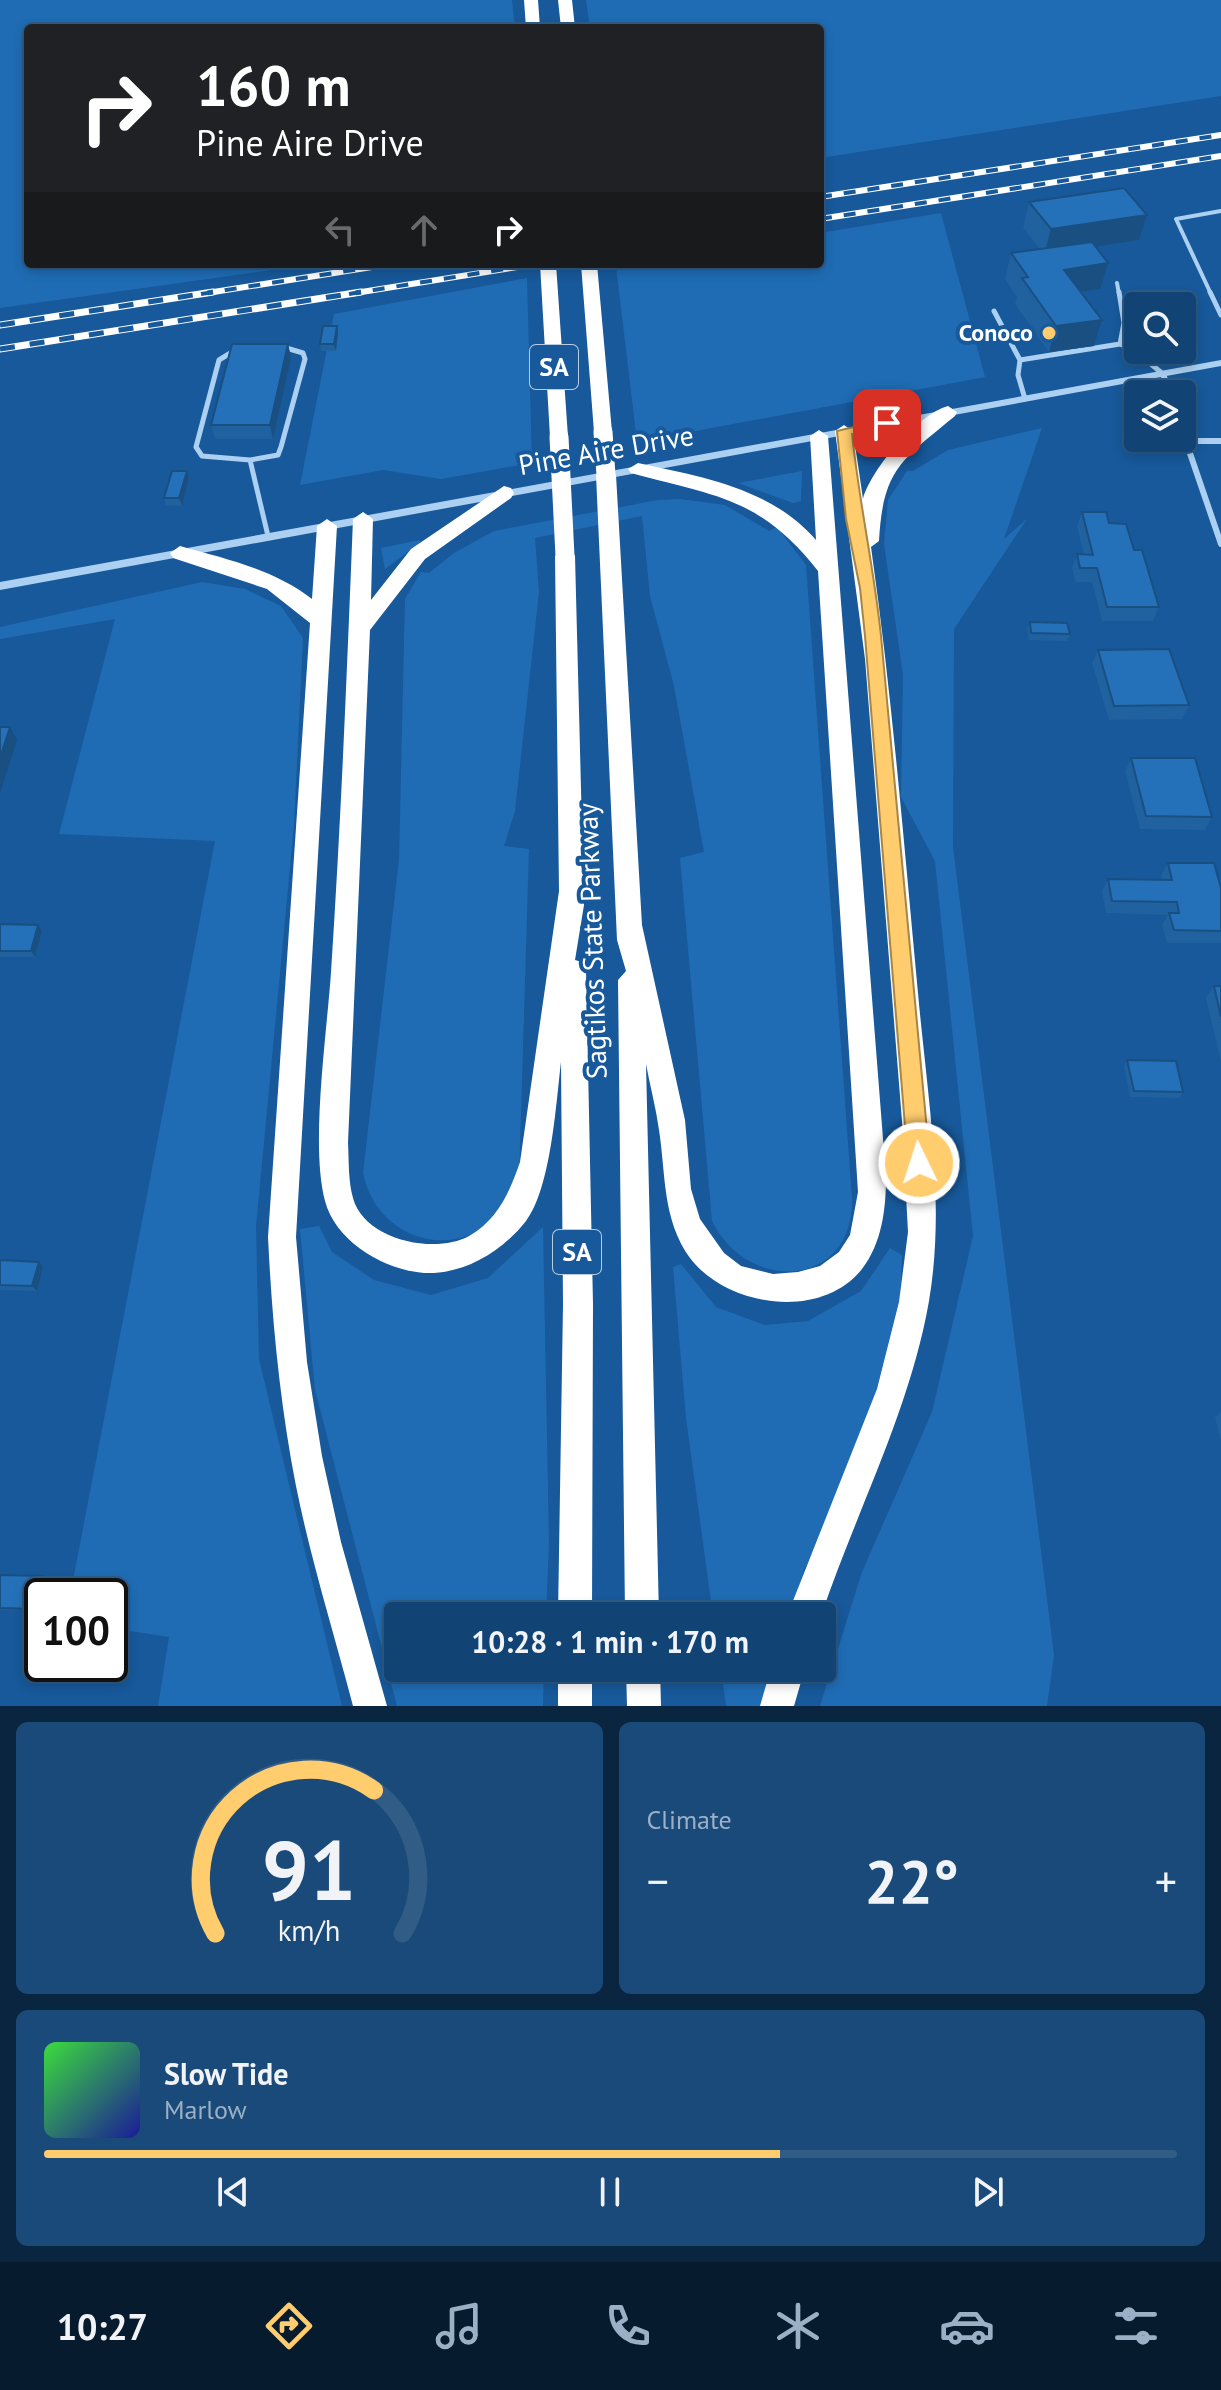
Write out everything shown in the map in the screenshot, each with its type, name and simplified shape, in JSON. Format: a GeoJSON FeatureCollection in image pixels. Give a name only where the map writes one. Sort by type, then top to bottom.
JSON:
{"type":"FeatureCollection","features":[{"type":"Feature","properties":{"kind":"highway"},"geometry":{"type":"LineString","coordinates":[[531,0],[533,24]]}},
{"type":"Feature","properties":{"kind":"highway"},"geometry":{"type":"LineString","coordinates":[[565,0],[568,24]]}},
{"type":"Feature","properties":{"kind":"highway","name":"Sagtikos State Parkway"},"geometry":{"type":"LineString","coordinates":[[548,268],[565,556],[572,889],[578,1304],[575,1602]]}},
{"type":"Feature","properties":{"kind":"highway","name":"Sagtikos State Parkway"},"geometry":{"type":"LineString","coordinates":[[589,268],[611,554],[629,924],[642,1602]]}},
{"type":"Feature","properties":{"kind":"highway"},"geometry":{"type":"LineString","coordinates":[[809,1602],[892,1389],[914,1302],[922,1232],[916,1121],[868,588],[870,503],[878,478],[896,456],[948,412]]}},
{"type":"Feature","properties":{"kind":"highway"},"geometry":{"type":"LineString","coordinates":[[844,431],[853,519],[868,588]]}},
{"type":"Feature","properties":{"kind":"highway"},"geometry":{"type":"LineString","coordinates":[[629,924],[675,1139],[679,1196],[697,1246],[727,1277],[747,1284],[792,1289],[831,1277],[858,1250],[869,1229],[872,1177],[819,436]]}},
{"type":"Feature","properties":{"kind":"highway"},"geometry":{"type":"LineString","coordinates":[[638,469],[729,491],[767,506],[803,535],[826,566]]}},
{"type":"Feature","properties":{"kind":"highway"},"geometry":{"type":"LineString","coordinates":[[359,629],[418,554],[504,493]]}},
{"type":"Feature","properties":{"kind":"highway"},"geometry":{"type":"LineString","coordinates":[[363,519],[334,1143],[335,1175],[344,1210],[363,1235],[384,1248],[408,1256],[432,1259],[455,1255],[480,1246],[517,1210],[534,1162],[572,889]]}},
{"type":"Feature","properties":{"kind":"highway"},"geometry":{"type":"LineString","coordinates":[[327,526],[282,1237],[286,1315],[312,1489],[370,1706]]}},
{"type":"Feature","properties":{"kind":"highway"},"geometry":{"type":"LineString","coordinates":[[180,553],[271,581],[308,606],[321,621]]}},
{"type":"Feature","properties":{"kind":"highway"},"geometry":{"type":"LineString","coordinates":[[575,1682],[575,1706]]}},
{"type":"Feature","properties":{"kind":"highway"},"geometry":{"type":"LineString","coordinates":[[643,1682],[644,1706]]}},
{"type":"Feature","properties":{"kind":"highway"},"geometry":{"type":"LineString","coordinates":[[777,1706],[784,1682]]}},
{"type":"Feature","properties":{"kind":"street","name":"Pine Aire Drive"},"geometry":{"type":"LineString","coordinates":[[0,586],[1221,363]]}},
{"type":"Feature","properties":{"kind":"street"},"geometry":{"type":"LineString","coordinates":[[1163,374],[1165,380]]}},
{"type":"Feature","properties":{"kind":"street"},"geometry":{"type":"LineString","coordinates":[[1196,441],[1221,441]]}},
{"type":"Feature","properties":{"kind":"street"},"geometry":{"type":"LineString","coordinates":[[1190,452],[1221,544]]}},
{"type":"Feature","properties":{"kind":"lane"},"geometry":{"type":"LineString","coordinates":[[1221,211],[1176,219],[1221,315]]}},
{"type":"Feature","properties":{"kind":"lane"},"geometry":{"type":"LineString","coordinates":[[1117,283],[1124,323],[1120,344]]}},
{"type":"Feature","properties":{"kind":"lane"},"geometry":{"type":"LineString","coordinates":[[994,311],[1020,360],[1018,375],[1025,399]]}},
{"type":"Feature","properties":{"kind":"lane"},"geometry":{"type":"LineString","coordinates":[[1020,360],[1120,344],[1134,350],[1163,374]]}},
{"type":"Feature","properties":{"kind":"lane"},"geometry":{"type":"LineString","coordinates":[[243,347],[219,360],[196,447],[202,456],[250,460],[278,455],[305,359],[303,353],[289,347],[274,347]]}},
{"type":"Feature","properties":{"kind":"lane"},"geometry":{"type":"LineString","coordinates":[[250,460],[268,536]]}},
{"type":"Feature","properties":{"kind":"shaded area"},"geometry":{"type":"Polygon","coordinates":[[[0,0],[512,0],[515,24],[24,24],[24,268],[286,268],[0,308],[0,0]]]}},
{"type":"Feature","properties":{"kind":"shaded area"},"geometry":{"type":"Polygon","coordinates":[[[586,0],[1221,0],[1221,96],[824,157],[824,24],[589,24],[586,0]]]}},
{"type":"Feature","properties":{"kind":"shaded area"},"geometry":{"type":"Polygon","coordinates":[[[941,213],[985,377],[637,442],[616,268],[824,268],[824,232],[941,213]]]}},
{"type":"Feature","properties":{"kind":"shaded area"},"geometry":{"type":"Polygon","coordinates":[[[527,278],[532,463],[441,479],[383,470],[300,485],[334,314],[527,278]]]}},
{"type":"Feature","properties":{"kind":"shaded area"},"geometry":{"type":"Polygon","coordinates":[[[1042,428],[1004,539],[1027,519],[954,629],[953,847],[1054,1655],[1047,1706],[820,1706],[828,1682],[836,1682],[836,1655],[862,1572],[932,1412],[973,1236],[935,861],[901,797],[903,675],[884,544],[888,500],[907,471],[913,471],[948,450],[1042,428]]]}},
{"type":"Feature","properties":{"kind":"shaded area"},"geometry":{"type":"Polygon","coordinates":[[[802,471],[801,501],[793,503],[738,483],[802,471]]]}},
{"type":"Feature","properties":{"kind":"shaded area"},"geometry":{"type":"Polygon","coordinates":[[[680,499],[725,505],[769,531],[777,527],[806,565],[852,1198],[848,1228],[836,1250],[818,1265],[796,1271],[773,1270],[749,1261],[728,1245],[712,1221],[680,858],[704,852],[674,686],[650,596],[642,516],[535,538],[539,592],[515,811],[504,846],[529,849],[519,1180],[500,1213],[477,1231],[457,1239],[436,1240],[416,1236],[398,1227],[382,1213],[370,1195],[363,1173],[399,860],[405,599],[421,572],[429,573],[454,553],[494,531],[658,500],[680,499]]]}},
{"type":"Feature","properties":{"kind":"shaded area"},"geometry":{"type":"Polygon","coordinates":[[[420,540],[420,543],[385,569],[381,548],[420,540]]]}},
{"type":"Feature","properties":{"kind":"shaded area"},"geometry":{"type":"Polygon","coordinates":[[[202,582],[245,589],[281,606],[303,638],[294,825],[256,1227],[259,1359],[342,1706],[158,1706],[169,1637],[128,1631],[128,1578],[73,1578],[215,841],[59,834],[115,619],[0,639],[0,627],[202,582]]]}},
{"type":"Feature","properties":{"kind":"shaded area"},"geometry":{"type":"Polygon","coordinates":[[[319,1226],[332,1252],[374,1280],[431,1295],[488,1278],[543,1227],[549,1543],[547,1602],[384,1602],[384,1656],[315,1390],[300,1229],[319,1226]]]}},
{"type":"Feature","properties":{"kind":"shaded area"},"geometry":{"type":"Polygon","coordinates":[[[890,1248],[902,1255],[899,1334],[858,1462],[804,1570],[794,1602],[711,1602],[686,1418],[673,1267],[681,1264],[716,1307],[765,1325],[808,1321],[861,1291],[890,1248]]]}},
{"type":"Feature","properties":{"kind":"shaded area"},"geometry":{"type":"Polygon","coordinates":[[[391,1682],[544,1682],[543,1706],[397,1706],[391,1682]]]}},
{"type":"Feature","properties":{"kind":"shaded area"},"geometry":{"type":"Polygon","coordinates":[[[723,1682],[769,1682],[761,1706],[726,1706],[723,1682]]]}},
{"type":"Feature","properties":{"kind":"building"},"geometry":{"type":"Polygon","coordinates":[[[1124,188],[1147,215],[1051,229],[1029,202],[1124,188]]]}},
{"type":"Feature","properties":{"kind":"building"},"geometry":{"type":"Polygon","coordinates":[[[1092,242],[1108,263],[1064,270],[1102,320],[1056,326],[1022,278],[1028,277],[1011,253],[1092,242]]]}},
{"type":"Feature","properties":{"kind":"building"},"geometry":{"type":"Polygon","coordinates":[[[323,326],[337,326],[334,344],[320,344],[323,326]]]}},
{"type":"Feature","properties":{"kind":"building"},"geometry":{"type":"Polygon","coordinates":[[[232,344],[288,344],[270,425],[211,425],[232,344]]]}},
{"type":"Feature","properties":{"kind":"building"},"geometry":{"type":"Polygon","coordinates":[[[172,471],[187,471],[179,498],[164,498],[172,471]]]}},
{"type":"Feature","properties":{"kind":"building"},"geometry":{"type":"Polygon","coordinates":[[[1082,512],[1106,512],[1109,523],[1126,524],[1134,550],[1142,550],[1159,607],[1107,607],[1097,568],[1080,568],[1077,554],[1093,555],[1082,512]]]}},
{"type":"Feature","properties":{"kind":"building"},"geometry":{"type":"Polygon","coordinates":[[[1030,622],[1067,623],[1070,634],[1031,633],[1030,622]]]}},
{"type":"Feature","properties":{"kind":"building"},"geometry":{"type":"Polygon","coordinates":[[[1169,649],[1189,705],[1114,706],[1098,650],[1169,649]]]}},
{"type":"Feature","properties":{"kind":"building"},"geometry":{"type":"Polygon","coordinates":[[[0,727],[10,727],[0,758],[0,727]]]}},
{"type":"Feature","properties":{"kind":"building"},"geometry":{"type":"Polygon","coordinates":[[[1131,758],[1195,758],[1212,817],[1146,816],[1131,758]]]}},
{"type":"Feature","properties":{"kind":"building"},"geometry":{"type":"Polygon","coordinates":[[[1168,863],[1214,863],[1221,888],[1221,931],[1174,930],[1169,913],[1179,913],[1177,902],[1112,901],[1108,879],[1172,880],[1168,863]]]}},
{"type":"Feature","properties":{"kind":"building"},"geometry":{"type":"Polygon","coordinates":[[[0,924],[38,925],[31,951],[0,951],[0,924]]]}},
{"type":"Feature","properties":{"kind":"building"},"geometry":{"type":"Polygon","coordinates":[[[1214,986],[1221,986],[1221,1017],[1214,986]]]}},
{"type":"Feature","properties":{"kind":"building"},"geometry":{"type":"Polygon","coordinates":[[[1127,1060],[1176,1061],[1183,1092],[1134,1091],[1127,1060]]]}},
{"type":"Feature","properties":{"kind":"building"},"geometry":{"type":"Polygon","coordinates":[[[0,1260],[39,1262],[32,1286],[0,1285],[0,1260]]]}},
{"type":"Feature","properties":{"kind":"building"},"geometry":{"type":"Polygon","coordinates":[[[0,1575],[43,1576],[24,1578],[24,1609],[0,1608],[0,1575]]]}},
{"type":"Feature","properties":{"kind":"railway"},"geometry":{"type":"LineString","coordinates":[[824,196],[1221,135]]}},
{"type":"Feature","properties":{"kind":"railway"},"geometry":{"type":"LineString","coordinates":[[824,218],[1221,156]]}},
{"type":"Feature","properties":{"kind":"railway"},"geometry":{"type":"LineString","coordinates":[[201,294],[366,268]]}},
{"type":"Feature","properties":{"kind":"railway"},"geometry":{"type":"LineString","coordinates":[[349,294],[511,268]]}},
{"type":"Feature","properties":{"kind":"railway"},"geometry":{"type":"LineString","coordinates":[[0,325],[213,292]]}},
{"type":"Feature","properties":{"kind":"railway"},"geometry":{"type":"LineString","coordinates":[[0,349],[361,292]]}},
{"type":"Feature","properties":{"kind":"place","name":"Conoco"},"geometry":{"type":"Point","coordinates":[1049,333]}},
{"type":"Feature","properties":{"kind":"route"},"geometry":{"type":"LineString","coordinates":[[887,423],[844,431],[853,519],[868,588],[873,636],[919,1163]]}}]}
